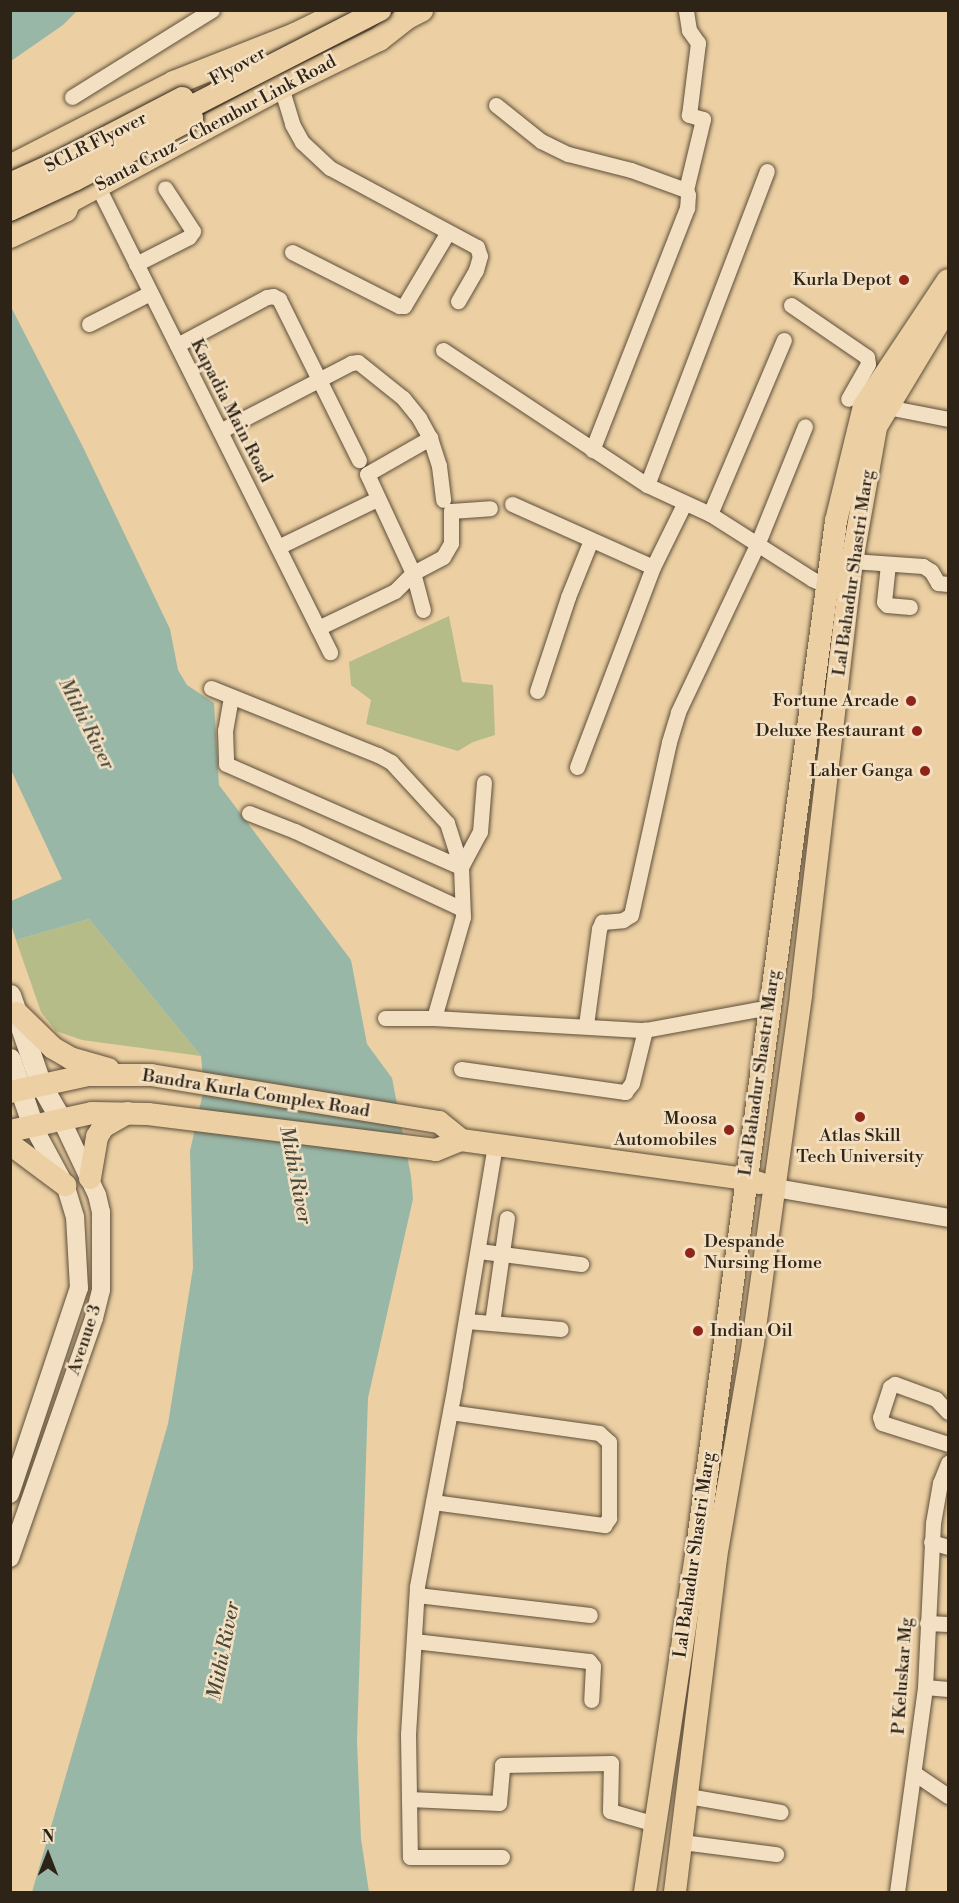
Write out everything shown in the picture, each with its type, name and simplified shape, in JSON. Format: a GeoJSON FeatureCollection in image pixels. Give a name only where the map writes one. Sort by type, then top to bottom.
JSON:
{"type":"FeatureCollection","features":[{"type":"Feature","properties":{"kind":"highway"},"geometry":{"type":"LineString","coordinates":[[10,167],[174,83],[295,35],[346,10]]}},
{"type":"Feature","properties":{"kind":"highway","name":"Flyover"},"geometry":{"type":"LineString","coordinates":[[186,108],[414,14]]}},
{"type":"Feature","properties":{"kind":"highway","name":"Santa Cruz – Chembur Link Road"},"geometry":{"type":"LineString","coordinates":[[10,236],[65,210],[69,201],[281,87],[379,39],[414,14]]}},
{"type":"Feature","properties":{"kind":"highway","name":"Flyover"},"geometry":{"type":"LineString","coordinates":[[186,108],[295,35]]}},
{"type":"Feature","properties":{"kind":"highway"},"geometry":{"type":"LineString","coordinates":[[10,209],[74,179],[186,108]]}},
{"type":"Feature","properties":{"kind":"highway","name":"SCLR Flyover"},"geometry":{"type":"LineString","coordinates":[[10,185],[186,108]]}},
{"type":"Feature","properties":{"kind":"highway"},"geometry":{"type":"LineString","coordinates":[[10,225],[59,202],[69,201],[44,151]]}},
{"type":"Feature","properties":{"kind":"main road"},"geometry":{"type":"LineString","coordinates":[[10,197],[70,170],[380,10]]}},
{"type":"Feature","properties":{"kind":"main road","name":"Lal Bahadur Shastri Marg"},"geometry":{"type":"LineString","coordinates":[[675,1893],[687,1806],[724,1338],[836,521],[864,406],[948,280]]}},
{"type":"Feature","properties":{"kind":"main road","name":"Lal Bahadur Shastri Marg"},"geometry":{"type":"LineString","coordinates":[[645,1893],[656,1819],[706,1556],[753,1342],[801,994],[852,561],[876,427],[874,391],[948,307]]}},
{"type":"Feature","properties":{"kind":"main road"},"geometry":{"type":"LineString","coordinates":[[14,1004],[53,1048],[70,1058],[127,1075]]}},
{"type":"Feature","properties":{"kind":"main road"},"geometry":{"type":"LineString","coordinates":[[14,1004],[24,1089],[33,1126]]}},
{"type":"Feature","properties":{"kind":"main road"},"geometry":{"type":"LineString","coordinates":[[10,1059],[24,1089],[61,1119]]}},
{"type":"Feature","properties":{"kind":"main road","name":"Bandra Kurla Complex Road"},"geometry":{"type":"LineString","coordinates":[[10,1131],[92,1113],[127,1113],[436,1150],[461,1140],[439,1122],[182,1079],[88,1075],[24,1089]]}},
{"type":"Feature","properties":{"kind":"main road"},"geometry":{"type":"LineString","coordinates":[[90,1178],[97,1137],[103,1127],[127,1113]]}},
{"type":"Feature","properties":{"kind":"main road"},"geometry":{"type":"LineString","coordinates":[[461,1140],[746,1179],[775,1188]]}},
{"type":"Feature","properties":{"kind":"main road"},"geometry":{"type":"LineString","coordinates":[[10,1144],[35,1160],[65,1185]]}},
{"type":"Feature","properties":{"kind":"main road"},"geometry":{"type":"LineString","coordinates":[[724,1338],[753,1342]]}},
{"type":"Feature","properties":{"kind":"main road"},"geometry":{"type":"LineString","coordinates":[[656,1819],[687,1806]]}},
{"type":"Feature","properties":{"kind":"street"},"geometry":{"type":"LineString","coordinates":[[72,97],[212,10]]}},
{"type":"Feature","properties":{"kind":"street"},"geometry":{"type":"LineString","coordinates":[[592,450],[687,208],[686,190],[703,119],[689,115],[698,43],[689,30],[686,10]]}},
{"type":"Feature","properties":{"kind":"street"},"geometry":{"type":"LineString","coordinates":[[281,87],[292,124],[302,142],[330,168],[477,248],[480,256],[458,301]]}},
{"type":"Feature","properties":{"kind":"street"},"geometry":{"type":"LineString","coordinates":[[496,105],[541,141],[568,154],[631,170],[686,190]]}},
{"type":"Feature","properties":{"kind":"street"},"geometry":{"type":"LineString","coordinates":[[647,485],[767,171]]}},
{"type":"Feature","properties":{"kind":"street","name":"Kapadia Main Road"},"geometry":{"type":"LineString","coordinates":[[98,187],[330,652]]}},
{"type":"Feature","properties":{"kind":"street"},"geometry":{"type":"LineString","coordinates":[[136,264],[189,237],[193,231],[165,188]]}},
{"type":"Feature","properties":{"kind":"street"},"geometry":{"type":"LineString","coordinates":[[292,252],[399,306],[404,306],[448,232]]}},
{"type":"Feature","properties":{"kind":"street"},"geometry":{"type":"LineString","coordinates":[[89,324],[150,293]]}},
{"type":"Feature","properties":{"kind":"street"},"geometry":{"type":"LineString","coordinates":[[177,345],[273,296],[279,299],[359,460]]}},
{"type":"Feature","properties":{"kind":"street"},"geometry":{"type":"LineString","coordinates":[[791,305],[865,353],[869,360],[874,391]]}},
{"type":"Feature","properties":{"kind":"street"},"geometry":{"type":"LineString","coordinates":[[710,514],[784,340]]}},
{"type":"Feature","properties":{"kind":"street"},"geometry":{"type":"LineString","coordinates":[[442,351],[647,485],[710,514],[827,586]]}},
{"type":"Feature","properties":{"kind":"street"},"geometry":{"type":"LineString","coordinates":[[220,431],[351,363],[358,362],[403,398],[430,438],[438,466],[443,500]]}},
{"type":"Feature","properties":{"kind":"street"},"geometry":{"type":"LineString","coordinates":[[848,399],[874,391],[948,419]]}},
{"type":"Feature","properties":{"kind":"street"},"geometry":{"type":"LineString","coordinates":[[586,1025],[599,929],[602,922],[623,920],[631,915],[669,742],[678,712],[757,545],[805,426]]}},
{"type":"Feature","properties":{"kind":"street"},"geometry":{"type":"LineString","coordinates":[[423,610],[413,573],[368,478],[369,471],[430,438]]}},
{"type":"Feature","properties":{"kind":"street"},"geometry":{"type":"LineString","coordinates":[[278,547],[377,499]]}},
{"type":"Feature","properties":{"kind":"street"},"geometry":{"type":"LineString","coordinates":[[513,504],[653,567]]}},
{"type":"Feature","properties":{"kind":"street"},"geometry":{"type":"LineString","coordinates":[[577,767],[653,567],[684,504]]}},
{"type":"Feature","properties":{"kind":"street"},"geometry":{"type":"LineString","coordinates":[[318,628],[394,591],[413,573],[442,557],[451,543],[451,511],[490,508]]}},
{"type":"Feature","properties":{"kind":"street"},"geometry":{"type":"LineString","coordinates":[[537,691],[568,597],[591,540]]}},
{"type":"Feature","properties":{"kind":"street"},"geometry":{"type":"LineString","coordinates":[[852,561],[923,566],[931,571],[938,582],[948,585]]}},
{"type":"Feature","properties":{"kind":"street"},"geometry":{"type":"LineString","coordinates":[[888,564],[884,602],[887,605],[910,607]]}},
{"type":"Feature","properties":{"kind":"street"},"geometry":{"type":"LineString","coordinates":[[211,688],[391,762],[447,823],[461,867],[463,917],[434,1018]]}},
{"type":"Feature","properties":{"kind":"street"},"geometry":{"type":"LineString","coordinates":[[231,697],[225,730],[226,764],[461,867]]}},
{"type":"Feature","properties":{"kind":"street"},"geometry":{"type":"LineString","coordinates":[[461,867],[480,832],[484,782]]}},
{"type":"Feature","properties":{"kind":"street"},"geometry":{"type":"LineString","coordinates":[[249,813],[295,831],[462,909]]}},
{"type":"Feature","properties":{"kind":"street"},"geometry":{"type":"LineString","coordinates":[[385,1018],[586,1025],[645,1030],[769,1007]]}},
{"type":"Feature","properties":{"kind":"street"},"geometry":{"type":"LineString","coordinates":[[461,1069],[625,1092],[632,1083],[645,1030]]}},
{"type":"Feature","properties":{"kind":"street","name":"Avenue 3"},"geometry":{"type":"LineString","coordinates":[[10,1558],[94,1318],[101,1290],[101,1212],[90,1178],[61,1119]]}},
{"type":"Feature","properties":{"kind":"street","name":"Avenue 3"},"geometry":{"type":"LineString","coordinates":[[10,1494],[79,1288],[75,1217],[65,1185],[33,1126]]}},
{"type":"Feature","properties":{"kind":"street"},"geometry":{"type":"LineString","coordinates":[[495,1145],[479,1251],[417,1595],[408,1734],[410,1857],[502,1857]]}},
{"type":"Feature","properties":{"kind":"street"},"geometry":{"type":"LineString","coordinates":[[775,1188],[948,1218]]}},
{"type":"Feature","properties":{"kind":"street"},"geometry":{"type":"LineString","coordinates":[[492,1323],[507,1218]]}},
{"type":"Feature","properties":{"kind":"street"},"geometry":{"type":"LineString","coordinates":[[479,1251],[581,1264]]}},
{"type":"Feature","properties":{"kind":"street"},"geometry":{"type":"LineString","coordinates":[[466,1321],[561,1329]]}},
{"type":"Feature","properties":{"kind":"street"},"geometry":{"type":"LineString","coordinates":[[948,1412],[936,1399],[895,1384],[890,1387],[880,1416],[882,1423],[948,1443]]}},
{"type":"Feature","properties":{"kind":"street"},"geometry":{"type":"LineString","coordinates":[[433,1502],[604,1525],[609,1518],[609,1442],[599,1433],[450,1412]]}},
{"type":"Feature","properties":{"kind":"street","name":"P Keluskar Mg"},"geometry":{"type":"LineString","coordinates":[[897,1893],[925,1687],[931,1539],[945,1477]]}},
{"type":"Feature","properties":{"kind":"street"},"geometry":{"type":"LineString","coordinates":[[931,1539],[948,1539]]}},
{"type":"Feature","properties":{"kind":"street"},"geometry":{"type":"LineString","coordinates":[[931,1539],[948,1547]]}},
{"type":"Feature","properties":{"kind":"street"},"geometry":{"type":"LineString","coordinates":[[417,1595],[590,1615]]}},
{"type":"Feature","properties":{"kind":"street"},"geometry":{"type":"LineString","coordinates":[[927,1623],[948,1624]]}},
{"type":"Feature","properties":{"kind":"street"},"geometry":{"type":"LineString","coordinates":[[414,1641],[589,1661],[593,1666],[591,1700]]}},
{"type":"Feature","properties":{"kind":"street"},"geometry":{"type":"LineString","coordinates":[[925,1687],[948,1689]]}},
{"type":"Feature","properties":{"kind":"street"},"geometry":{"type":"LineString","coordinates":[[409,1799],[499,1803],[501,1765],[611,1763],[610,1812],[656,1819]]}},
{"type":"Feature","properties":{"kind":"street"},"geometry":{"type":"LineString","coordinates":[[914,1773],[948,1796]]}},
{"type":"Feature","properties":{"kind":"street"},"geometry":{"type":"LineString","coordinates":[[687,1806],[781,1812]]}},
{"type":"Feature","properties":{"kind":"street"},"geometry":{"type":"LineString","coordinates":[[682,1842],[776,1854]]}},
{"type":"Feature","properties":{"kind":"green space"},"geometry":{"type":"Polygon","coordinates":[[[449,616],[462,682],[493,685],[495,735],[473,742],[458,751],[366,724],[371,700],[351,685],[349,662],[449,616]]]}},
{"type":"Feature","properties":{"kind":"green space"},"geometry":{"type":"Polygon","coordinates":[[[89,919],[201,1056],[82,1040],[56,1031],[41,1012],[16,940],[89,919]]]}},
{"type":"Feature","properties":{"kind":"water"},"geometry":{"type":"Polygon","coordinates":[[[11,10],[77,11],[63,25],[11,61],[11,10]]]}},
{"type":"Feature","properties":{"kind":"water","name":"Mithi River"},"geometry":{"type":"Polygon","coordinates":[[[10,305],[82,445],[170,629],[178,670],[187,685],[214,703],[219,785],[351,960],[367,1044],[392,1078],[411,1176],[413,1199],[368,1398],[357,1741],[361,1839],[369,1892],[32,1892],[168,1424],[193,1268],[190,1151],[204,1088],[201,1056],[89,919],[16,940],[11,924],[11,901],[62,879],[11,770],[10,305]]]}},
{"type":"Feature","properties":{"kind":"place","name":"Kurla Depot"},"geometry":{"type":"Point","coordinates":[904,280]}},
{"type":"Feature","properties":{"kind":"place","name":"Fortune Arcade"},"geometry":{"type":"Point","coordinates":[911,701]}},
{"type":"Feature","properties":{"kind":"place","name":"Deluxe Restaurant"},"geometry":{"type":"Point","coordinates":[917,731]}},
{"type":"Feature","properties":{"kind":"place","name":"Laher Ganga"},"geometry":{"type":"Point","coordinates":[925,771]}},
{"type":"Feature","properties":{"kind":"place","name":"Atlas Skill Tech University"},"geometry":{"type":"Point","coordinates":[860,1117]}},
{"type":"Feature","properties":{"kind":"place","name":"Moosa Automobiles"},"geometry":{"type":"Point","coordinates":[729,1130]}},
{"type":"Feature","properties":{"kind":"place","name":"Despande Nursing Home"},"geometry":{"type":"Point","coordinates":[690,1253]}},
{"type":"Feature","properties":{"kind":"place","name":"Indian Oil"},"geometry":{"type":"Point","coordinates":[698,1331]}}]}
